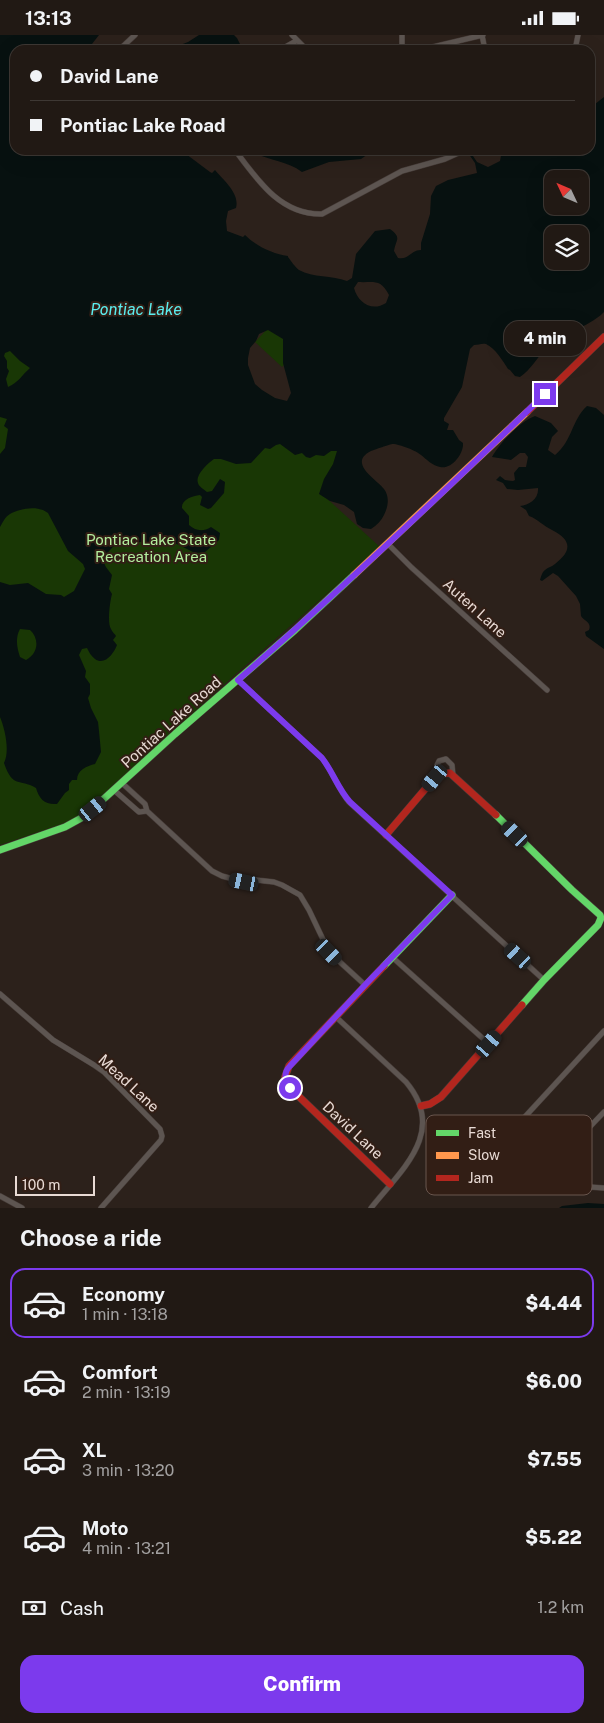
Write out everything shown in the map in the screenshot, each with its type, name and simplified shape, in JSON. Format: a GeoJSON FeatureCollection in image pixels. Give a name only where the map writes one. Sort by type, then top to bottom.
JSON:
{"type":"FeatureCollection","features":[{"type":"Feature","properties":{"kind":"street"},"geometry":{"type":"LineString","coordinates":[[124,45],[135,35]]}},
{"type":"Feature","properties":{"kind":"street"},"geometry":{"type":"LineString","coordinates":[[292,35],[297,38]]}},
{"type":"Feature","properties":{"kind":"street"},"geometry":{"type":"LineString","coordinates":[[441,45],[482,35]]}},
{"type":"Feature","properties":{"kind":"street"},"geometry":{"type":"LineString","coordinates":[[239,155],[275,198],[298,212],[309,215],[322,214],[402,171],[454,155]]}},
{"type":"Feature","properties":{"kind":"street","name":"Pontiac Lake Road"},"geometry":{"type":"LineString","coordinates":[[0,850],[65,827],[85,816],[115,791],[388,544],[604,337]]}},
{"type":"Feature","properties":{"kind":"street","name":"Auten Lane"},"geometry":{"type":"LineString","coordinates":[[388,544],[547,690]]}},
{"type":"Feature","properties":{"kind":"street"},"geometry":{"type":"LineString","coordinates":[[238,680],[318,753],[328,766],[346,799],[544,980]]}},
{"type":"Feature","properties":{"kind":"street"},"geometry":{"type":"LineString","coordinates":[[438,774],[437,765],[439,761],[446,759],[452,765],[453,775]]}},
{"type":"Feature","properties":{"kind":"street"},"geometry":{"type":"LineString","coordinates":[[386,835],[438,774],[446,773],[453,775],[600,915],[598,925],[544,980],[441,1097],[421,1106]]}},
{"type":"Feature","properties":{"kind":"street"},"geometry":{"type":"LineString","coordinates":[[123,784],[145,805],[147,811],[212,871],[222,877],[244,882],[256,880],[274,882],[300,895],[310,910],[329,952],[365,985]]}},
{"type":"Feature","properties":{"kind":"street"},"geometry":{"type":"LineString","coordinates":[[115,791],[139,812],[147,811]]}},
{"type":"Feature","properties":{"kind":"street","name":"David Lane"},"geometry":{"type":"LineString","coordinates":[[390,1184],[302,1101],[290,1088],[285,1078],[287,1069],[452,895]]}},
{"type":"Feature","properties":{"kind":"street"},"geometry":{"type":"LineString","coordinates":[[392,957],[489,1044]]}},
{"type":"Feature","properties":{"kind":"street","name":"Mead Lane"},"geometry":{"type":"LineString","coordinates":[[0,994],[53,1040],[104,1072],[160,1129],[161,1140],[101,1208]]}},
{"type":"Feature","properties":{"kind":"street"},"geometry":{"type":"LineString","coordinates":[[336,1017],[406,1082],[421,1106],[422,1138],[414,1156],[371,1208]]}},
{"type":"Feature","properties":{"kind":"street"},"geometry":{"type":"LineString","coordinates":[[527,1115],[604,1031]]}},
{"type":"Feature","properties":{"kind":"street"},"geometry":{"type":"LineString","coordinates":[[592,1124],[604,1111]]}},
{"type":"Feature","properties":{"kind":"street"},"geometry":{"type":"LineString","coordinates":[[0,1196],[22,1208]]}},
{"type":"Feature","properties":{"kind":"green space","name":"Pontiac Lake State Recreation Area"},"geometry":{"type":"Polygon","coordinates":[[[0,115],[10,138],[10,155],[19,155],[159,333],[292,408],[351,461],[322,494],[380,547],[238,672],[82,814],[65,823],[0,845],[0,115]]]}},
{"type":"Feature","properties":{"kind":"green space"},"geometry":{"type":"Polygon","coordinates":[[[270,326],[297,351],[282,367],[255,342],[270,326]]]}},
{"type":"Feature","properties":{"kind":"water","name":"Pontiac Lake"},"geometry":{"type":"Polygon","coordinates":[[[0,35],[99,35],[93,45],[10,45],[10,155],[187,155],[210,172],[212,173],[215,170],[236,197],[236,208],[228,211],[227,231],[243,237],[245,235],[265,249],[288,256],[296,267],[304,273],[347,281],[352,278],[356,254],[375,231],[390,229],[396,235],[394,251],[398,258],[405,258],[421,250],[421,243],[430,214],[431,196],[436,186],[448,180],[477,173],[475,163],[469,155],[472,155],[477,162],[488,167],[500,161],[501,155],[595,155],[595,104],[604,97],[604,312],[598,318],[553,343],[520,377],[515,376],[508,369],[493,348],[486,344],[474,345],[470,349],[462,387],[444,418],[444,421],[449,424],[447,430],[453,430],[463,443],[461,452],[456,460],[448,466],[437,466],[419,453],[393,444],[371,451],[364,456],[363,466],[370,476],[384,489],[388,499],[387,509],[383,517],[371,529],[363,528],[357,524],[354,512],[344,505],[330,501],[319,494],[337,451],[331,451],[324,456],[316,455],[310,458],[302,453],[295,455],[280,444],[270,449],[265,448],[251,463],[236,464],[221,459],[214,459],[200,473],[198,483],[207,492],[212,491],[220,479],[225,482],[224,493],[211,508],[208,509],[200,505],[202,497],[200,495],[188,499],[182,505],[182,508],[189,516],[189,525],[197,530],[211,527],[220,533],[219,540],[205,552],[195,553],[175,543],[155,545],[144,541],[136,543],[123,541],[114,546],[105,557],[104,563],[112,575],[109,589],[112,594],[109,622],[111,630],[116,636],[113,640],[117,645],[114,652],[106,660],[99,661],[94,658],[87,648],[82,649],[79,655],[86,671],[85,677],[90,684],[88,698],[98,722],[101,752],[95,764],[81,771],[77,780],[72,780],[69,784],[69,790],[57,804],[46,802],[41,798],[36,788],[14,780],[4,763],[7,746],[0,717],[0,582],[10,585],[28,583],[46,594],[64,597],[74,591],[85,569],[83,564],[68,551],[48,513],[40,509],[29,508],[14,512],[4,520],[0,527],[0,454],[5,448],[8,429],[4,426],[7,419],[0,417],[0,35]],[[358,282],[354,288],[359,298],[366,305],[376,307],[386,303],[389,295],[383,286],[372,282],[358,282]],[[268,330],[259,334],[250,348],[248,365],[255,384],[275,398],[287,401],[291,393],[283,363],[283,339],[268,330]],[[10,351],[5,353],[4,356],[9,371],[6,379],[8,387],[30,368],[10,351]],[[20,629],[17,636],[17,647],[20,657],[26,660],[33,654],[36,646],[35,638],[30,630],[20,629]]]}},
{"type":"Feature","properties":{"kind":"water"},"geometry":{"type":"Polygon","coordinates":[[[199,35],[234,35],[240,45],[180,45],[199,35]]]}},
{"type":"Feature","properties":{"kind":"water"},"geometry":{"type":"Polygon","coordinates":[[[259,155],[367,155],[361,159],[329,162],[302,172],[289,165],[259,155]]]}},
{"type":"Feature","properties":{"kind":"water"},"geometry":{"type":"Polygon","coordinates":[[[587,406],[596,408],[604,415],[604,649],[586,636],[585,632],[590,627],[581,616],[580,604],[576,596],[558,576],[553,573],[542,581],[540,580],[547,568],[554,565],[565,555],[567,546],[559,534],[529,516],[526,510],[520,506],[533,501],[537,495],[538,488],[507,489],[503,483],[496,480],[500,476],[505,480],[515,480],[514,473],[519,467],[526,467],[528,457],[525,453],[520,453],[511,460],[492,457],[510,433],[535,416],[551,423],[558,431],[552,437],[548,450],[555,455],[565,443],[578,418],[587,406]]]}},
{"type":"Feature","properties":{"kind":"water"},"geometry":{"type":"Polygon","coordinates":[[[588,1203],[604,1204],[604,1208],[559,1208],[562,1206],[588,1203]]]}},
{"type":"Feature","properties":{"kind":"traffic: fast"},"geometry":{"type":"LineString","coordinates":[[0,850],[65,827],[85,816],[175,734],[295,630],[354,575]]}},
{"type":"Feature","properties":{"kind":"traffic: fast"},"geometry":{"type":"LineString","coordinates":[[496,815],[601,918],[598,925],[522,1005]]}},
{"type":"Feature","properties":{"kind":"traffic: fast"},"geometry":{"type":"LineString","coordinates":[[384,966],[452,895]]}},
{"type":"Feature","properties":{"kind":"traffic: slow"},"geometry":{"type":"LineString","coordinates":[[354,575],[527,412]]}},
{"type":"Feature","properties":{"kind":"traffic: jam"},"geometry":{"type":"LineString","coordinates":[[527,412],[604,337]]}},
{"type":"Feature","properties":{"kind":"traffic: jam"},"geometry":{"type":"LineString","coordinates":[[386,835],[438,774],[450,773],[496,815]]}},
{"type":"Feature","properties":{"kind":"traffic: jam"},"geometry":{"type":"LineString","coordinates":[[384,966],[289,1066],[285,1077],[290,1088],[390,1184]]}},
{"type":"Feature","properties":{"kind":"traffic: jam"},"geometry":{"type":"LineString","coordinates":[[421,1106],[430,1104],[441,1097],[522,1005]]}},
{"type":"Feature","properties":{"kind":"route"},"geometry":{"type":"LineString","coordinates":[[290,1088],[285,1078],[287,1069],[452,895],[343,795],[328,766],[314,749],[238,680],[388,544],[545,394]]}}]}
